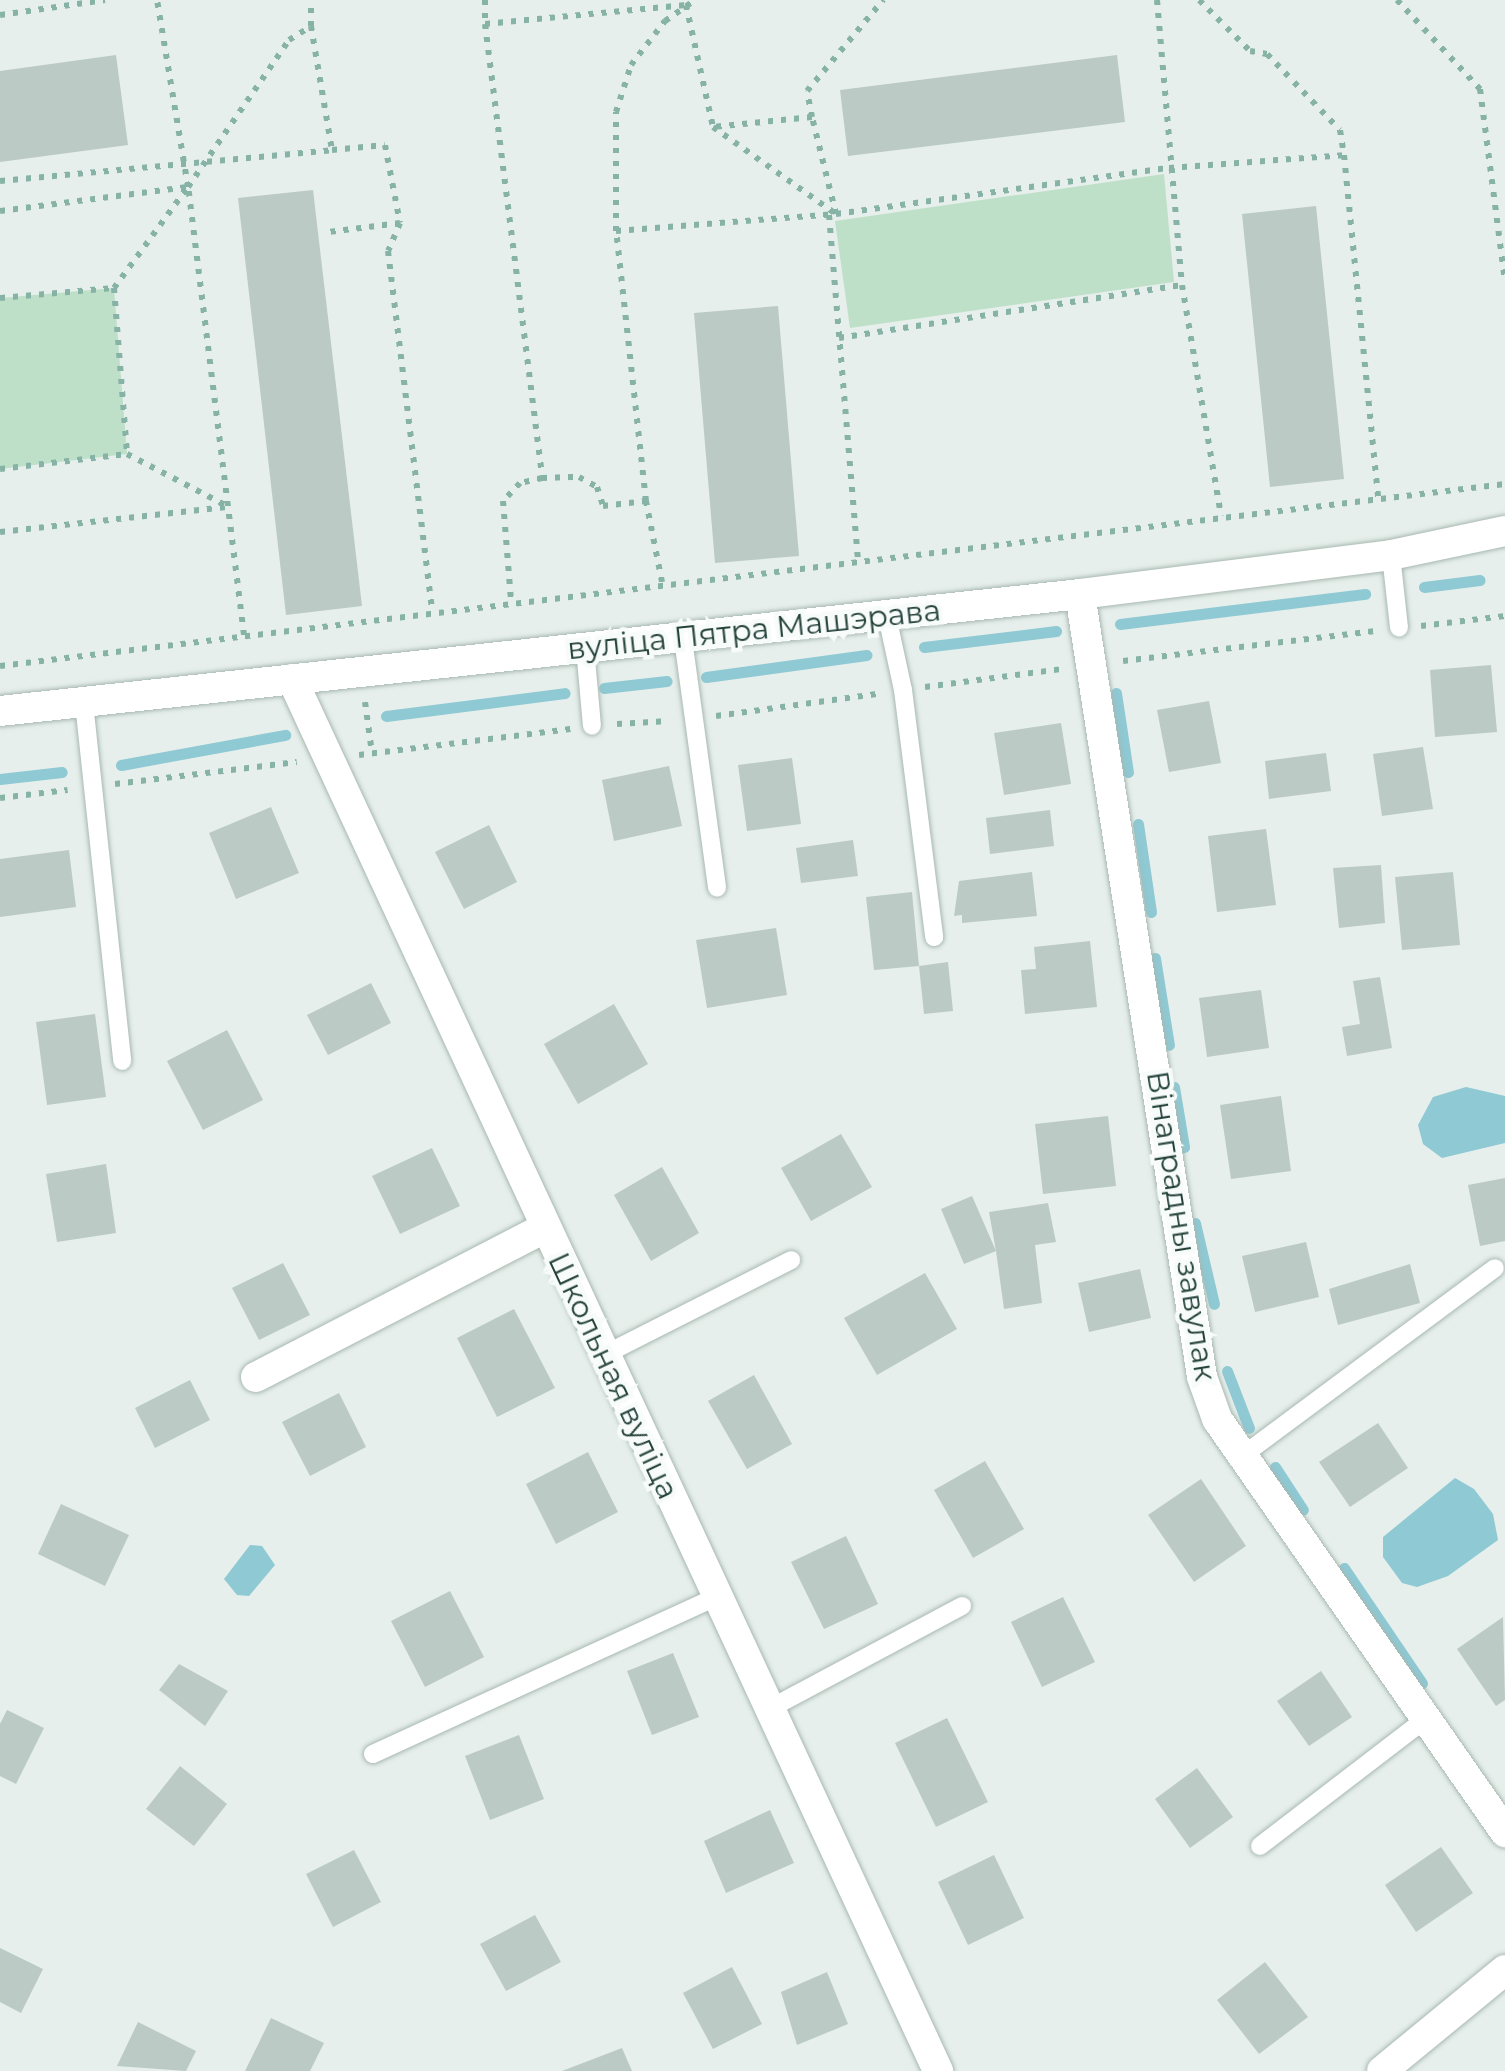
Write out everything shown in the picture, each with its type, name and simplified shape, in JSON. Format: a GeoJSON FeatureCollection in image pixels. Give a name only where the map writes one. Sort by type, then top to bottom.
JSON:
{"type":"FeatureCollection","features":[{"type":"Feature","properties":{"kind":"street","name":"вуліца Пятра Машэрава"},"geometry":{"type":"LineString","coordinates":[[0,711],[1080,594],[1391,555],[1505,531]]}},
{"type":"Feature","properties":{"kind":"street","name":"Вінаградны завулак"},"geometry":{"type":"LineString","coordinates":[[1080,594],[1202,1377],[1217,1419],[1505,1832]]}},
{"type":"Feature","properties":{"kind":"street","name":"Школьная вуліца"},"geometry":{"type":"LineString","coordinates":[[292,679],[938,2071]]}},
{"type":"Feature","properties":{"kind":"street"},"geometry":{"type":"LineString","coordinates":[[256,1377],[545,1228]]}},
{"type":"Feature","properties":{"kind":"street"},"geometry":{"type":"LineString","coordinates":[[1382,2071],[1505,1970]]}},
{"type":"Feature","properties":{"kind":"lane"},"geometry":{"type":"LineString","coordinates":[[1391,555],[1399,628]]}},
{"type":"Feature","properties":{"kind":"lane"},"geometry":{"type":"LineString","coordinates":[[888,616],[903,690],[934,937]]}},
{"type":"Feature","properties":{"kind":"lane"},"geometry":{"type":"LineString","coordinates":[[683,639],[717,888]]}},
{"type":"Feature","properties":{"kind":"lane"},"geometry":{"type":"LineString","coordinates":[[585,648],[592,726]]}},
{"type":"Feature","properties":{"kind":"lane"},"geometry":{"type":"LineString","coordinates":[[84,703],[122,1061]]}},
{"type":"Feature","properties":{"kind":"lane"},"geometry":{"type":"LineString","coordinates":[[604,1356],[791,1260]]}},
{"type":"Feature","properties":{"kind":"lane"},"geometry":{"type":"LineString","coordinates":[[1242,1456],[1495,1268]]}},
{"type":"Feature","properties":{"kind":"lane"},"geometry":{"type":"LineString","coordinates":[[372,1754],[716,1597]]}},
{"type":"Feature","properties":{"kind":"lane"},"geometry":{"type":"LineString","coordinates":[[768,1709],[962,1606]]}},
{"type":"Feature","properties":{"kind":"lane"},"geometry":{"type":"LineString","coordinates":[[1260,1846],[1424,1720]]}},
{"type":"Feature","properties":{"kind":"path"},"geometry":{"type":"LineString","coordinates":[[0,16],[105,0]]}},
{"type":"Feature","properties":{"kind":"path"},"geometry":{"type":"LineString","coordinates":[[157,0],[188,187],[244,635]]}},
{"type":"Feature","properties":{"kind":"path"},"geometry":{"type":"LineString","coordinates":[[312,0],[312,26],[332,150]]}},
{"type":"Feature","properties":{"kind":"path"},"geometry":{"type":"LineString","coordinates":[[486,0],[485,24],[542,478]]}},
{"type":"Feature","properties":{"kind":"path"},"geometry":{"type":"LineString","coordinates":[[662,582],[646,502],[616,231],[621,89],[650,38],[695,0]]}},
{"type":"Feature","properties":{"kind":"path"},"geometry":{"type":"LineString","coordinates":[[858,559],[832,215],[808,92],[883,0]]}},
{"type":"Feature","properties":{"kind":"path"},"geometry":{"type":"LineString","coordinates":[[1157,0],[1182,286],[1221,516]]}},
{"type":"Feature","properties":{"kind":"path"},"geometry":{"type":"LineString","coordinates":[[1200,0],[1250,52],[1267,54],[1340,130],[1378,498]]}},
{"type":"Feature","properties":{"kind":"path"},"geometry":{"type":"LineString","coordinates":[[1397,0],[1480,90],[1505,281]]}},
{"type":"Feature","properties":{"kind":"path"},"geometry":{"type":"LineString","coordinates":[[485,24],[686,5]]}},
{"type":"Feature","properties":{"kind":"path"},"geometry":{"type":"LineString","coordinates":[[686,5],[713,127],[832,215]]}},
{"type":"Feature","properties":{"kind":"path"},"geometry":{"type":"LineString","coordinates":[[127,454],[114,288],[290,40],[312,26]]}},
{"type":"Feature","properties":{"kind":"path"},"geometry":{"type":"LineString","coordinates":[[713,127],[812,118]]}},
{"type":"Feature","properties":{"kind":"path"},"geometry":{"type":"LineString","coordinates":[[0,181],[386,145],[400,223],[388,251],[432,612]]}},
{"type":"Feature","properties":{"kind":"path"},"geometry":{"type":"LineString","coordinates":[[616,231],[832,215],[1169,168],[1344,155]]}},
{"type":"Feature","properties":{"kind":"path"},"geometry":{"type":"LineString","coordinates":[[0,212],[188,187]]}},
{"type":"Feature","properties":{"kind":"path"},"geometry":{"type":"LineString","coordinates":[[329,232],[400,223]]}},
{"type":"Feature","properties":{"kind":"path"},"geometry":{"type":"LineString","coordinates":[[839,338],[1182,286]]}},
{"type":"Feature","properties":{"kind":"path"},"geometry":{"type":"LineString","coordinates":[[0,298],[114,288]]}},
{"type":"Feature","properties":{"kind":"path"},"geometry":{"type":"LineString","coordinates":[[0,469],[127,454],[228,507]]}},
{"type":"Feature","properties":{"kind":"path"},"geometry":{"type":"LineString","coordinates":[[511,602],[503,501],[520,484],[542,478],[580,477],[597,487],[603,506],[646,502]]}},
{"type":"Feature","properties":{"kind":"path"},"geometry":{"type":"LineString","coordinates":[[0,666],[662,582],[1505,484]]}},
{"type":"Feature","properties":{"kind":"path"},"geometry":{"type":"LineString","coordinates":[[0,532],[228,507]]}},
{"type":"Feature","properties":{"kind":"path"},"geometry":{"type":"LineString","coordinates":[[0,798],[592,726],[694,719],[1092,665],[1505,616]]}},
{"type":"Feature","properties":{"kind":"green space"},"geometry":{"type":"Polygon","coordinates":[[[1164,174],[1174,282],[850,328],[835,221],[1164,174]]]}},
{"type":"Feature","properties":{"kind":"green space"},"geometry":{"type":"Polygon","coordinates":[[[114,288],[127,454],[0,469],[0,298],[114,288]]]}},
{"type":"Feature","properties":{"kind":"water"},"geometry":{"type":"Polygon","coordinates":[[[1466,1087],[1505,1096],[1505,1143],[1442,1158],[1423,1144],[1418,1125],[1433,1097],[1466,1087]]]}},
{"type":"Feature","properties":{"kind":"water"},"geometry":{"type":"Polygon","coordinates":[[[1455,1478],[1474,1489],[1493,1514],[1498,1540],[1448,1576],[1417,1587],[1402,1583],[1383,1557],[1383,1537],[1455,1478]]]}},
{"type":"Feature","properties":{"kind":"water"},"geometry":{"type":"Polygon","coordinates":[[[250,1545],[262,1546],[275,1565],[249,1596],[237,1595],[224,1579],[250,1545]]]}},
{"type":"Feature","properties":{"kind":"building"},"geometry":{"type":"Polygon","coordinates":[[[116,55],[128,145],[0,162],[0,71],[116,55]]]}},
{"type":"Feature","properties":{"kind":"building"},"geometry":{"type":"Polygon","coordinates":[[[1117,55],[1125,122],[848,156],[840,90],[1117,55]]]}},
{"type":"Feature","properties":{"kind":"building"},"geometry":{"type":"Polygon","coordinates":[[[313,190],[362,606],[286,615],[238,198],[313,190]]]}},
{"type":"Feature","properties":{"kind":"building"},"geometry":{"type":"Polygon","coordinates":[[[1316,206],[1344,479],[1270,487],[1242,214],[1316,206]]]}},
{"type":"Feature","properties":{"kind":"building"},"geometry":{"type":"Polygon","coordinates":[[[778,306],[799,556],[715,563],[694,313],[778,306]]]}},
{"type":"Feature","properties":{"kind":"building"},"geometry":{"type":"Polygon","coordinates":[[[1491,665],[1497,732],[1435,737],[1430,670],[1491,665]]]}},
{"type":"Feature","properties":{"kind":"building"},"geometry":{"type":"Polygon","coordinates":[[[1209,701],[1221,763],[1169,772],[1157,710],[1209,701]]]}},
{"type":"Feature","properties":{"kind":"building"},"geometry":{"type":"Polygon","coordinates":[[[1061,723],[1071,784],[1004,795],[994,733],[1061,723]]]}},
{"type":"Feature","properties":{"kind":"building"},"geometry":{"type":"Polygon","coordinates":[[[1423,747],[1433,809],[1382,816],[1373,754],[1423,747]]]}},
{"type":"Feature","properties":{"kind":"building"},"geometry":{"type":"Polygon","coordinates":[[[1326,753],[1331,791],[1269,799],[1265,761],[1326,753]]]}},
{"type":"Feature","properties":{"kind":"building"},"geometry":{"type":"Polygon","coordinates":[[[792,758],[801,824],[747,831],[738,765],[792,758]]]}},
{"type":"Feature","properties":{"kind":"building"},"geometry":{"type":"Polygon","coordinates":[[[669,766],[682,826],[614,841],[602,780],[669,766]]]}},
{"type":"Feature","properties":{"kind":"building"},"geometry":{"type":"Polygon","coordinates":[[[271,807],[299,873],[236,899],[209,833],[271,807]]]}},
{"type":"Feature","properties":{"kind":"building"},"geometry":{"type":"Polygon","coordinates":[[[1050,810],[1054,846],[990,854],[986,818],[1050,810]]]}},
{"type":"Feature","properties":{"kind":"building"},"geometry":{"type":"Polygon","coordinates":[[[489,825],[517,882],[464,909],[435,852],[489,825]]]}},
{"type":"Feature","properties":{"kind":"building"},"geometry":{"type":"Polygon","coordinates":[[[1266,829],[1276,905],[1217,912],[1208,836],[1266,829]]]}},
{"type":"Feature","properties":{"kind":"building"},"geometry":{"type":"Polygon","coordinates":[[[853,840],[858,876],[801,883],[796,848],[853,840]]]}},
{"type":"Feature","properties":{"kind":"building"},"geometry":{"type":"Polygon","coordinates":[[[69,850],[76,907],[0,917],[0,859],[69,850]]]}},
{"type":"Feature","properties":{"kind":"building"},"geometry":{"type":"Polygon","coordinates":[[[1381,865],[1385,923],[1339,928],[1333,868],[1381,865]]]}},
{"type":"Feature","properties":{"kind":"building"},"geometry":{"type":"Polygon","coordinates":[[[1032,872],[1037,916],[962,923],[962,915],[954,916],[959,881],[1032,872]]]}},
{"type":"Feature","properties":{"kind":"building"},"geometry":{"type":"Polygon","coordinates":[[[1453,872],[1460,945],[1402,950],[1395,877],[1453,872]]]}},
{"type":"Feature","properties":{"kind":"building"},"geometry":{"type":"Polygon","coordinates":[[[912,892],[919,966],[874,970],[866,897],[912,892]]]}},
{"type":"Feature","properties":{"kind":"building"},"geometry":{"type":"Polygon","coordinates":[[[776,928],[787,995],[707,1008],[696,940],[776,928]]]}},
{"type":"Feature","properties":{"kind":"building"},"geometry":{"type":"Polygon","coordinates":[[[1090,941],[1097,1007],[1025,1014],[1021,970],[1036,969],[1034,947],[1090,941]]]}},
{"type":"Feature","properties":{"kind":"building"},"geometry":{"type":"Polygon","coordinates":[[[948,962],[953,1011],[924,1014],[919,966],[948,962]]]}},
{"type":"Feature","properties":{"kind":"building"},"geometry":{"type":"Polygon","coordinates":[[[1380,977],[1392,1048],[1347,1056],[1342,1027],[1360,1024],[1353,981],[1380,977]]]}},
{"type":"Feature","properties":{"kind":"building"},"geometry":{"type":"Polygon","coordinates":[[[371,983],[391,1023],[328,1055],[307,1015],[371,983]]]}},
{"type":"Feature","properties":{"kind":"building"},"geometry":{"type":"Polygon","coordinates":[[[1261,990],[1269,1048],[1207,1057],[1199,998],[1261,990]]]}},
{"type":"Feature","properties":{"kind":"building"},"geometry":{"type":"Polygon","coordinates":[[[614,1004],[648,1064],[578,1104],[544,1044],[614,1004]]]}},
{"type":"Feature","properties":{"kind":"building"},"geometry":{"type":"Polygon","coordinates":[[[95,1014],[106,1097],[47,1105],[36,1022],[95,1014]]]}},
{"type":"Feature","properties":{"kind":"building"},"geometry":{"type":"Polygon","coordinates":[[[227,1030],[263,1100],[203,1130],[167,1061],[227,1030]]]}},
{"type":"Feature","properties":{"kind":"building"},"geometry":{"type":"Polygon","coordinates":[[[1281,1096],[1291,1171],[1231,1179],[1220,1105],[1281,1096]]]}},
{"type":"Feature","properties":{"kind":"building"},"geometry":{"type":"Polygon","coordinates":[[[1108,1116],[1116,1186],[1043,1194],[1035,1124],[1108,1116]]]}},
{"type":"Feature","properties":{"kind":"building"},"geometry":{"type":"Polygon","coordinates":[[[841,1134],[872,1187],[811,1221],[781,1168],[841,1134]]]}},
{"type":"Feature","properties":{"kind":"building"},"geometry":{"type":"Polygon","coordinates":[[[432,1148],[460,1206],[400,1234],[372,1176],[432,1148]]]}},
{"type":"Feature","properties":{"kind":"building"},"geometry":{"type":"Polygon","coordinates":[[[106,1164],[116,1233],[57,1242],[46,1174],[106,1164]]]}},
{"type":"Feature","properties":{"kind":"building"},"geometry":{"type":"Polygon","coordinates":[[[662,1167],[699,1233],[651,1261],[614,1195],[662,1167]]]}},
{"type":"Feature","properties":{"kind":"building"},"geometry":{"type":"Polygon","coordinates":[[[1505,1178],[1505,1241],[1480,1246],[1468,1185],[1505,1178]]]}},
{"type":"Feature","properties":{"kind":"building"},"geometry":{"type":"Polygon","coordinates":[[[972,1196],[996,1251],[964,1264],[941,1209],[972,1196]]]}},
{"type":"Feature","properties":{"kind":"building"},"geometry":{"type":"Polygon","coordinates":[[[1048,1203],[1056,1242],[1035,1245],[1042,1303],[1004,1309],[989,1212],[1048,1203]]]}},
{"type":"Feature","properties":{"kind":"building"},"geometry":{"type":"Polygon","coordinates":[[[1306,1242],[1319,1297],[1255,1312],[1242,1256],[1306,1242]]]}},
{"type":"Feature","properties":{"kind":"building"},"geometry":{"type":"Polygon","coordinates":[[[283,1263],[310,1315],[259,1340],[232,1288],[283,1263]]]}},
{"type":"Feature","properties":{"kind":"building"},"geometry":{"type":"Polygon","coordinates":[[[1410,1264],[1420,1303],[1338,1325],[1329,1289],[1410,1264]]]}},
{"type":"Feature","properties":{"kind":"building"},"geometry":{"type":"Polygon","coordinates":[[[1140,1269],[1151,1318],[1089,1332],[1078,1283],[1140,1269]]]}},
{"type":"Feature","properties":{"kind":"building"},"geometry":{"type":"Polygon","coordinates":[[[925,1273],[957,1329],[877,1375],[844,1318],[925,1273]]]}},
{"type":"Feature","properties":{"kind":"building"},"geometry":{"type":"Polygon","coordinates":[[[514,1309],[555,1388],[497,1417],[457,1338],[514,1309]]]}},
{"type":"Feature","properties":{"kind":"building"},"geometry":{"type":"Polygon","coordinates":[[[754,1375],[792,1444],[747,1469],[708,1401],[754,1375]]]}},
{"type":"Feature","properties":{"kind":"building"},"geometry":{"type":"Polygon","coordinates":[[[190,1380],[210,1420],[155,1448],[135,1408],[190,1380]]]}},
{"type":"Feature","properties":{"kind":"building"},"geometry":{"type":"Polygon","coordinates":[[[339,1393],[366,1447],[310,1476],[282,1422],[339,1393]]]}},
{"type":"Feature","properties":{"kind":"building"},"geometry":{"type":"Polygon","coordinates":[[[1378,1423],[1408,1468],[1350,1507],[1319,1462],[1378,1423]]]}},
{"type":"Feature","properties":{"kind":"building"},"geometry":{"type":"Polygon","coordinates":[[[588,1452],[618,1512],[556,1544],[526,1484],[588,1452]]]}},
{"type":"Feature","properties":{"kind":"building"},"geometry":{"type":"Polygon","coordinates":[[[985,1461],[1024,1529],[973,1558],[934,1490],[985,1461]]]}},
{"type":"Feature","properties":{"kind":"building"},"geometry":{"type":"Polygon","coordinates":[[[1201,1479],[1246,1546],[1194,1582],[1148,1515],[1201,1479]]]}},
{"type":"Feature","properties":{"kind":"building"},"geometry":{"type":"Polygon","coordinates":[[[61,1504],[129,1535],[105,1586],[38,1554],[61,1504]]]}},
{"type":"Feature","properties":{"kind":"building"},"geometry":{"type":"Polygon","coordinates":[[[846,1536],[878,1604],[824,1629],[791,1562],[846,1536]]]}},
{"type":"Feature","properties":{"kind":"building"},"geometry":{"type":"Polygon","coordinates":[[[450,1591],[484,1657],[425,1687],[391,1621],[450,1591]]]}},
{"type":"Feature","properties":{"kind":"building"},"geometry":{"type":"Polygon","coordinates":[[[1063,1597],[1095,1662],[1042,1687],[1011,1622],[1063,1597]]]}},
{"type":"Feature","properties":{"kind":"building"},"geometry":{"type":"Polygon","coordinates":[[[1503,1617],[1505,1700],[1496,1706],[1457,1649],[1503,1617]]]}},
{"type":"Feature","properties":{"kind":"building"},"geometry":{"type":"Polygon","coordinates":[[[673,1653],[699,1717],[652,1735],[627,1671],[673,1653]]]}},
{"type":"Feature","properties":{"kind":"building"},"geometry":{"type":"Polygon","coordinates":[[[179,1664],[228,1691],[205,1726],[159,1690],[179,1664]]]}},
{"type":"Feature","properties":{"kind":"building"},"geometry":{"type":"Polygon","coordinates":[[[1321,1671],[1352,1717],[1309,1746],[1277,1701],[1321,1671]]]}},
{"type":"Feature","properties":{"kind":"building"},"geometry":{"type":"Polygon","coordinates":[[[7,1710],[44,1728],[16,1784],[0,1776],[0,1724],[7,1710]]]}},
{"type":"Feature","properties":{"kind":"building"},"geometry":{"type":"Polygon","coordinates":[[[947,1718],[988,1802],[936,1827],[895,1743],[947,1718]]]}},
{"type":"Feature","properties":{"kind":"building"},"geometry":{"type":"Polygon","coordinates":[[[519,1735],[544,1799],[490,1820],[465,1756],[519,1735]]]}},
{"type":"Feature","properties":{"kind":"building"},"geometry":{"type":"Polygon","coordinates":[[[180,1766],[227,1804],[194,1846],[146,1809],[180,1766]]]}},
{"type":"Feature","properties":{"kind":"building"},"geometry":{"type":"Polygon","coordinates":[[[1197,1768],[1233,1817],[1190,1848],[1155,1799],[1197,1768]]]}},
{"type":"Feature","properties":{"kind":"building"},"geometry":{"type":"Polygon","coordinates":[[[770,1810],[794,1863],[726,1893],[704,1841],[770,1810]]]}},
{"type":"Feature","properties":{"kind":"building"},"geometry":{"type":"Polygon","coordinates":[[[1441,1847],[1473,1893],[1416,1932],[1385,1885],[1441,1847]]]}},
{"type":"Feature","properties":{"kind":"building"},"geometry":{"type":"Polygon","coordinates":[[[354,1850],[381,1902],[333,1927],[306,1874],[354,1850]]]}},
{"type":"Feature","properties":{"kind":"building"},"geometry":{"type":"Polygon","coordinates":[[[994,1855],[1024,1918],[968,1945],[938,1882],[994,1855]]]}},
{"type":"Feature","properties":{"kind":"building"},"geometry":{"type":"Polygon","coordinates":[[[535,1915],[561,1962],[506,1991],[480,1944],[535,1915]]]}},
{"type":"Feature","properties":{"kind":"building"},"geometry":{"type":"Polygon","coordinates":[[[0,1948],[43,1969],[21,2013],[0,2002],[0,1948]]]}},
{"type":"Feature","properties":{"kind":"building"},"geometry":{"type":"Polygon","coordinates":[[[1265,1962],[1308,2017],[1259,2054],[1217,2000],[1265,1962]]]}},
{"type":"Feature","properties":{"kind":"building"},"geometry":{"type":"Polygon","coordinates":[[[732,1967],[762,2024],[713,2049],[683,1993],[732,1967]]]}},
{"type":"Feature","properties":{"kind":"building"},"geometry":{"type":"Polygon","coordinates":[[[827,1972],[848,2024],[797,2045],[781,1992],[827,1972]]]}},
{"type":"Feature","properties":{"kind":"building"},"geometry":{"type":"Polygon","coordinates":[[[271,2018],[324,2043],[310,2071],[245,2071],[271,2018]]]}},
{"type":"Feature","properties":{"kind":"building"},"geometry":{"type":"Polygon","coordinates":[[[138,2022],[196,2051],[186,2071],[117,2066],[138,2022]]]}},
{"type":"Feature","properties":{"kind":"building"},"geometry":{"type":"Polygon","coordinates":[[[622,2048],[632,2071],[562,2071],[622,2048]]]}},
{"type":"Feature","properties":{"kind":"waterway"},"geometry":{"type":"LineString","coordinates":[[1424,587],[1480,580]]}},
{"type":"Feature","properties":{"kind":"waterway"},"geometry":{"type":"LineString","coordinates":[[1120,624],[1365,594]]}},
{"type":"Feature","properties":{"kind":"waterway"},"geometry":{"type":"LineString","coordinates":[[924,647],[1056,631]]}},
{"type":"Feature","properties":{"kind":"waterway"},"geometry":{"type":"LineString","coordinates":[[706,677],[866,655]]}},
{"type":"Feature","properties":{"kind":"waterway"},"geometry":{"type":"LineString","coordinates":[[604,688],[667,681]]}},
{"type":"Feature","properties":{"kind":"waterway"},"geometry":{"type":"LineString","coordinates":[[386,716],[565,693]]}},
{"type":"Feature","properties":{"kind":"waterway"},"geometry":{"type":"LineString","coordinates":[[1116,693],[1128,772]]}},
{"type":"Feature","properties":{"kind":"waterway"},"geometry":{"type":"LineString","coordinates":[[121,765],[285,735]]}},
{"type":"Feature","properties":{"kind":"waterway"},"geometry":{"type":"LineString","coordinates":[[0,779],[62,772]]}},
{"type":"Feature","properties":{"kind":"waterway"},"geometry":{"type":"LineString","coordinates":[[1138,824],[1151,912]]}},
{"type":"Feature","properties":{"kind":"waterway"},"geometry":{"type":"LineString","coordinates":[[1155,958],[1169,1045]]}},
{"type":"Feature","properties":{"kind":"waterway"},"geometry":{"type":"LineString","coordinates":[[1174,1087],[1184,1147]]}},
{"type":"Feature","properties":{"kind":"waterway"},"geometry":{"type":"LineString","coordinates":[[1195,1223],[1214,1304]]}},
{"type":"Feature","properties":{"kind":"waterway"},"geometry":{"type":"LineString","coordinates":[[1227,1371],[1249,1428]]}},
{"type":"Feature","properties":{"kind":"waterway"},"geometry":{"type":"LineString","coordinates":[[1275,1467],[1303,1510]]}},
{"type":"Feature","properties":{"kind":"waterway"},"geometry":{"type":"LineString","coordinates":[[1344,1568],[1422,1683]]}}]}
